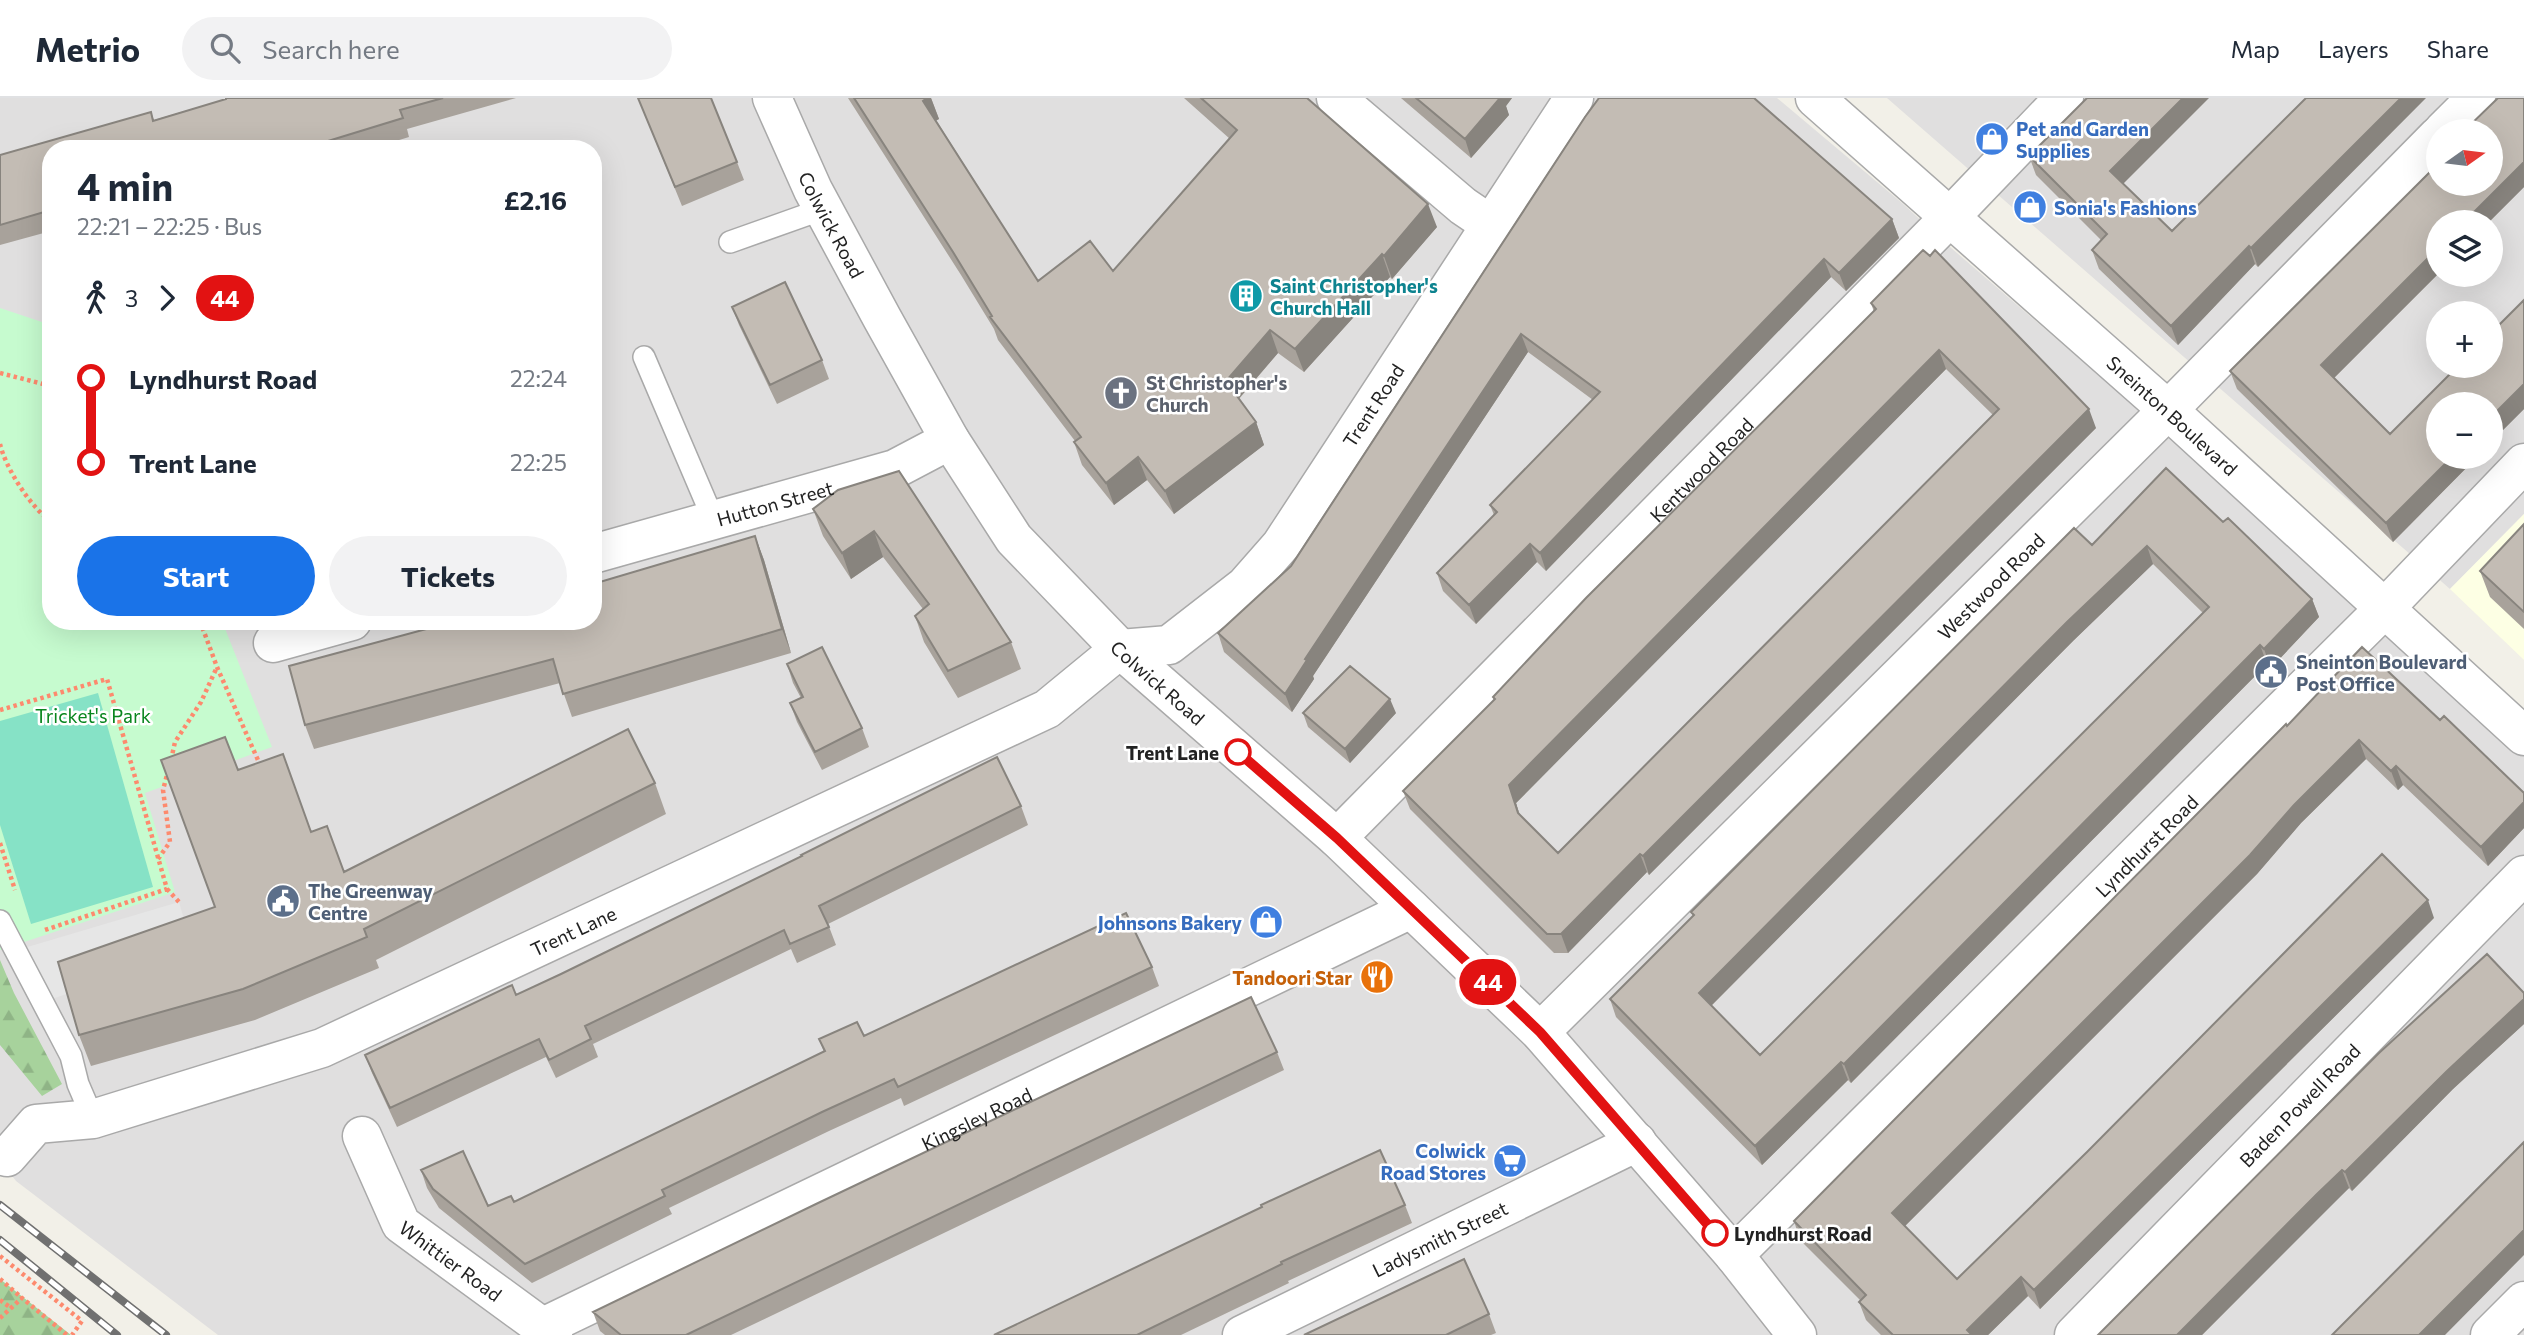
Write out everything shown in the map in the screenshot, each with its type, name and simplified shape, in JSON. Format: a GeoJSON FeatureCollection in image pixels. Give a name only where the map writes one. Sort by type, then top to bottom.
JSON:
{"type":"FeatureCollection","features":[{"type":"Feature","properties":{"kind":"street","name":"Colwick Road"},"geometry":{"type":"LineString","coordinates":[[772,98],[823,209],[950,440],[1014,539],[1120,649],[1337,838],[1540,1032],[1734,1255],[1797,1335]]}},
{"type":"Feature","properties":{"kind":"street"},"geometry":{"type":"LineString","coordinates":[[1336,98],[1463,206],[1491,225]]}},
{"type":"Feature","properties":{"kind":"street","name":"Trent Road"},"geometry":{"type":"LineString","coordinates":[[1120,649],[1169,645],[1245,586],[1281,545],[1574,98]]}},
{"type":"Feature","properties":{"kind":"street","name":"Sneinton Boulevard"},"geometry":{"type":"LineString","coordinates":[[1815,98],[2168,410],[2524,736]]}},
{"type":"Feature","properties":{"kind":"street","name":"Kentwood Road"},"geometry":{"type":"LineString","coordinates":[[1337,838],[2064,98]]}},
{"type":"Feature","properties":{"kind":"street"},"geometry":{"type":"LineString","coordinates":[[2455,119],[2476,98]]}},
{"type":"Feature","properties":{"kind":"street","name":"Westwood Road"},"geometry":{"type":"LineString","coordinates":[[1540,1032],[2168,410],[2426,148]]}},
{"type":"Feature","properties":{"kind":"street","name":"Hutton Street"},"geometry":{"type":"LineString","coordinates":[[602,552],[895,469],[950,440]]}},
{"type":"Feature","properties":{"kind":"street","name":"Lyndhurst Road"},"geometry":{"type":"LineString","coordinates":[[1734,1255],[2384,610],[2524,463]]}},
{"type":"Feature","properties":{"kind":"street"},"geometry":{"type":"LineString","coordinates":[[273,643],[320,630]]}},
{"type":"Feature","properties":{"kind":"street","name":"Trent Lane"},"geometry":{"type":"LineString","coordinates":[[8,1157],[36,1124],[93,1119],[322,1048],[1047,709],[1120,649]]}},
{"type":"Feature","properties":{"kind":"street","name":"Baden Powell Road"},"geometry":{"type":"LineString","coordinates":[[2074,1335],[2524,875]]}},
{"type":"Feature","properties":{"kind":"street","name":"Kingsley Road"},"geometry":{"type":"LineString","coordinates":[[548,1331],[1411,909]]}},
{"type":"Feature","properties":{"kind":"street","name":"Whittier Road"},"geometry":{"type":"LineString","coordinates":[[362,1136],[401,1224],[548,1331]]}},
{"type":"Feature","properties":{"kind":"street","name":"Ladysmith Street"},"geometry":{"type":"LineString","coordinates":[[1242,1335],[1637,1142]]}},
{"type":"Feature","properties":{"kind":"street"},"geometry":{"type":"LineString","coordinates":[[2490,1335],[2524,1301]]}},
{"type":"Feature","properties":{"kind":"lane"},"geometry":{"type":"LineString","coordinates":[[730,242],[823,209]]}},
{"type":"Feature","properties":{"kind":"lane"},"geometry":{"type":"LineString","coordinates":[[645,357],[714,521]]}},
{"type":"Feature","properties":{"kind":"lane"},"geometry":{"type":"LineString","coordinates":[[0,921],[71,1056],[78,1084],[93,1119]]}},
{"type":"Feature","properties":{"kind":"path"},"geometry":{"type":"LineString","coordinates":[[0,373],[42,384]]}},
{"type":"Feature","properties":{"kind":"path"},"geometry":{"type":"LineString","coordinates":[[0,444],[4,460],[42,515]]}},
{"type":"Feature","properties":{"kind":"path"},"geometry":{"type":"LineString","coordinates":[[203,630],[262,768]]}},
{"type":"Feature","properties":{"kind":"path"},"geometry":{"type":"LineString","coordinates":[[158,859],[170,842],[163,790],[175,742],[201,702],[217,667]]}},
{"type":"Feature","properties":{"kind":"path"},"geometry":{"type":"LineString","coordinates":[[0,710],[107,679],[167,889],[179,902]]}},
{"type":"Feature","properties":{"kind":"path"},"geometry":{"type":"LineString","coordinates":[[0,843],[16,896]]}},
{"type":"Feature","properties":{"kind":"path"},"geometry":{"type":"LineString","coordinates":[[41,931],[167,889]]}},
{"type":"Feature","properties":{"kind":"path"},"geometry":{"type":"LineString","coordinates":[[0,1256],[82,1321],[69,1335],[0,1279]]}},
{"type":"Feature","properties":{"kind":"path"},"geometry":{"type":"LineString","coordinates":[[0,1318],[22,1298]]}},
{"type":"Feature","properties":{"kind":"path"},"geometry":{"type":"LineString","coordinates":[[0,1300],[11,1308]]}},
{"type":"Feature","properties":{"kind":"shaded area"},"geometry":{"type":"Polygon","coordinates":[[[0,98],[1777,98],[2391,627],[2524,755],[2524,1335],[218,1335],[16,1181],[0,1160],[0,98]]]}},
{"type":"Feature","properties":{"kind":"shaded area"},"geometry":{"type":"Polygon","coordinates":[[[1887,98],[2524,98],[2524,514],[2450,589],[1887,98]]]}},
{"type":"Feature","properties":{"kind":"shaded area"},"geometry":{"type":"Polygon","coordinates":[[[2524,514],[2524,660],[2450,589],[2524,514]]]}},
{"type":"Feature","properties":{"kind":"shaded area"},"geometry":{"type":"Polygon","coordinates":[[[179,902],[193,951],[43,1002],[14,951],[179,902]]]}},
{"type":"Feature","properties":{"kind":"green space","name":"Tricket's Park"},"geometry":{"type":"Polygon","coordinates":[[[0,308],[42,322],[42,630],[226,630],[272,747],[145,793],[175,892],[0,950],[0,308]]]}},
{"type":"Feature","properties":{"kind":"green space"},"geometry":{"type":"Polygon","coordinates":[[[98,693],[153,887],[31,924],[0,825],[0,721],[98,693]]]}},
{"type":"Feature","properties":{"kind":"green space"},"geometry":{"type":"Polygon","coordinates":[[[0,960],[14,993],[62,1084],[42,1096],[0,1045],[0,960]]]}},
{"type":"Feature","properties":{"kind":"green space"},"geometry":{"type":"Polygon","coordinates":[[[0,1279],[71,1335],[0,1335],[0,1279]]]}},
{"type":"Feature","properties":{"kind":"building"},"geometry":{"type":"Polygon","coordinates":[[[443,98],[400,110],[403,118],[331,140],[53,140],[151,112],[153,121],[226,99],[443,98]]]}},
{"type":"Feature","properties":{"kind":"building"},"geometry":{"type":"Polygon","coordinates":[[[638,98],[711,98],[737,162],[675,187],[638,98]]]}},
{"type":"Feature","properties":{"kind":"building"},"geometry":{"type":"Polygon","coordinates":[[[854,98],[927,98],[923,101],[1038,281],[1090,241],[1113,271],[1237,130],[1201,98],[1307,98],[1428,204],[1384,256],[1382,254],[1295,349],[1270,330],[1226,381],[1256,422],[1165,491],[1138,457],[1106,483],[1074,442],[1081,437],[990,317],[992,316],[953,252],[854,98]]]}},
{"type":"Feature","properties":{"kind":"building"},"geometry":{"type":"Polygon","coordinates":[[[1416,98],[1500,98],[1465,139],[1416,98]]]}},
{"type":"Feature","properties":{"kind":"building"},"geometry":{"type":"Polygon","coordinates":[[[1599,98],[1754,98],[1892,219],[1839,273],[1824,259],[1540,553],[1530,544],[1469,605],[1437,573],[1497,512],[1490,505],[1600,392],[1521,334],[1305,659],[1307,660],[1285,694],[1218,633],[1291,566],[1599,98]]]}},
{"type":"Feature","properties":{"kind":"building"},"geometry":{"type":"Polygon","coordinates":[[[2087,98],[2183,98],[2110,171],[2172,231],[2306,98],[2401,98],[2171,326],[2092,250],[2107,234],[2029,156],[2087,98]]]}},
{"type":"Feature","properties":{"kind":"building"},"geometry":{"type":"Polygon","coordinates":[[[2498,98],[2524,98],[2524,162],[2503,183],[2503,119],[2476,119],[2498,98]]]}},
{"type":"Feature","properties":{"kind":"building"},"geometry":{"type":"Polygon","coordinates":[[[42,143],[42,213],[0,225],[0,155],[42,143]]]}},
{"type":"Feature","properties":{"kind":"building"},"geometry":{"type":"Polygon","coordinates":[[[2426,176],[2426,196],[2490,196],[2476,210],[2426,210],[2426,260],[2321,365],[2390,434],[2426,398],[2426,469],[2440,469],[2386,523],[2230,371],[2426,176]]]}},
{"type":"Feature","properties":{"kind":"building"},"geometry":{"type":"Polygon","coordinates":[[[1923,250],[1930,256],[1935,250],[2089,409],[1643,856],[1640,854],[1561,934],[1547,934],[1403,791],[1495,699],[1493,697],[1586,598],[1876,309],[1871,303],[1923,250]],[[1939,350],[1509,785],[1518,813],[1558,853],[1999,409],[1939,350]]]}},
{"type":"Feature","properties":{"kind":"building"},"geometry":{"type":"Polygon","coordinates":[[[785,282],[822,360],[770,385],[732,307],[785,282]]]}},
{"type":"Feature","properties":{"kind":"building"},"geometry":{"type":"Polygon","coordinates":[[[2524,300],[2524,384],[2503,405],[2503,392],[2432,392],[2446,378],[2503,378],[2503,321],[2524,300]]]}},
{"type":"Feature","properties":{"kind":"building"},"geometry":{"type":"Polygon","coordinates":[[[2166,468],[2223,522],[2228,518],[2312,599],[2264,649],[2260,645],[1844,1064],[1841,1062],[1755,1146],[1610,999],[1694,915],[1691,912],[2074,528],[2092,545],[2166,468]],[[2147,546],[2067,622],[1699,993],[1760,1055],[2209,607],[2147,546]]]}},
{"type":"Feature","properties":{"kind":"building"},"geometry":{"type":"Polygon","coordinates":[[[899,471],[1011,642],[948,671],[915,616],[929,604],[874,531],[842,553],[813,509],[838,490],[899,471]]]}},
{"type":"Feature","properties":{"kind":"building"},"geometry":{"type":"Polygon","coordinates":[[[2524,524],[2524,612],[2480,571],[2524,524]]]}},
{"type":"Feature","properties":{"kind":"building"},"geometry":{"type":"Polygon","coordinates":[[[755,536],[782,629],[563,694],[553,659],[305,725],[289,666],[423,630],[602,630],[602,581],[755,536]]]}},
{"type":"Feature","properties":{"kind":"building"},"geometry":{"type":"Polygon","coordinates":[[[822,647],[862,728],[815,752],[790,703],[803,697],[787,664],[822,647]]]}},
{"type":"Feature","properties":{"kind":"building"},"geometry":{"type":"Polygon","coordinates":[[[2362,647],[2440,720],[2444,716],[2524,793],[2524,802],[2481,847],[2396,766],[2391,771],[2359,740],[2294,805],[2250,855],[1892,1213],[1957,1279],[2087,1152],[2382,854],[2428,900],[2034,1290],[2021,1277],[1967,1330],[1972,1335],[1893,1335],[1859,1302],[1866,1295],[1794,1221],[2286,724],[2287,726],[2362,647]]]}},
{"type":"Feature","properties":{"kind":"building"},"geometry":{"type":"Polygon","coordinates":[[[1350,666],[1390,699],[1345,749],[1303,713],[1350,666]]]}},
{"type":"Feature","properties":{"kind":"building"},"geometry":{"type":"Polygon","coordinates":[[[628,729],[655,783],[364,929],[367,937],[243,989],[79,1035],[58,962],[215,907],[161,760],[225,737],[238,770],[283,754],[311,832],[327,826],[344,872],[628,729]]]}},
{"type":"Feature","properties":{"kind":"building"},"geometry":{"type":"Polygon","coordinates":[[[997,757],[1021,806],[819,906],[829,927],[790,944],[784,930],[585,1026],[591,1039],[549,1060],[539,1039],[390,1108],[365,1055],[512,985],[516,995],[561,974],[997,757]]]}},
{"type":"Feature","properties":{"kind":"building"},"geometry":{"type":"Polygon","coordinates":[[[1126,913],[1152,967],[898,1087],[894,1079],[822,1112],[662,1190],[665,1196],[525,1264],[433,1189],[421,1170],[463,1151],[488,1206],[511,1196],[514,1202],[825,1051],[819,1039],[857,1022],[864,1036],[1126,913]]]}},
{"type":"Feature","properties":{"kind":"building"},"geometry":{"type":"Polygon","coordinates":[[[2487,954],[2524,993],[2524,999],[2345,1172],[2342,1170],[2317,1194],[2177,1335],[2098,1335],[2379,1053],[2487,954]]]}},
{"type":"Feature","properties":{"kind":"building"},"geometry":{"type":"Polygon","coordinates":[[[1251,997],[1277,1052],[686,1335],[621,1335],[593,1312],[816,1204],[1251,997]]]}},
{"type":"Feature","properties":{"kind":"building"},"geometry":{"type":"Polygon","coordinates":[[[2524,1142],[2524,1230],[2419,1335],[2332,1335],[2524,1142]]]}},
{"type":"Feature","properties":{"kind":"building"},"geometry":{"type":"Polygon","coordinates":[[[1380,1150],[1405,1205],[1281,1262],[1282,1264],[1137,1335],[994,1335],[1262,1207],[1261,1205],[1380,1150]]]}},
{"type":"Feature","properties":{"kind":"building"},"geometry":{"type":"Polygon","coordinates":[[[1464,1259],[1489,1314],[1446,1335],[1304,1335],[1464,1259]]]}},
{"type":"Feature","properties":{"kind":"railway"},"geometry":{"type":"LineString","coordinates":[[0,1205],[166,1335]]}},
{"type":"Feature","properties":{"kind":"railway"},"geometry":{"type":"LineString","coordinates":[[0,1240],[117,1335]]}},
{"type":"Feature","properties":{"kind":"bus line","name":"44"},"geometry":{"type":"LineString","coordinates":[[1238,752],[1337,838],[1540,1032],[1715,1233]]}},
{"type":"Feature","properties":{"kind":"place","name":"Pet and Garden Supplies"},"geometry":{"type":"Point","coordinates":[1992,139]}},
{"type":"Feature","properties":{"kind":"place","name":"Sonia's Fashions"},"geometry":{"type":"Point","coordinates":[2030,207]}},
{"type":"Feature","properties":{"kind":"place","name":"Saint Christopher's Church Hall"},"geometry":{"type":"Point","coordinates":[1246,296]}},
{"type":"Feature","properties":{"kind":"place","name":"St Christopher's Church"},"geometry":{"type":"Point","coordinates":[1121,393]}},
{"type":"Feature","properties":{"kind":"place","name":"Sneinton Boulevard Post Office"},"geometry":{"type":"Point","coordinates":[2271,672]}},
{"type":"Feature","properties":{"kind":"place","name":"Trent Lane"},"geometry":{"type":"Point","coordinates":[1238,752]}},
{"type":"Feature","properties":{"kind":"place","name":"The Greenway Centre"},"geometry":{"type":"Point","coordinates":[283,901]}},
{"type":"Feature","properties":{"kind":"place","name":"Johnsons Bakery"},"geometry":{"type":"Point","coordinates":[1266,922]}},
{"type":"Feature","properties":{"kind":"place","name":"Tandoori Star"},"geometry":{"type":"Point","coordinates":[1377,977]}},
{"type":"Feature","properties":{"kind":"place","name":"Colwick Road Stores"},"geometry":{"type":"Point","coordinates":[1510,1161]}},
{"type":"Feature","properties":{"kind":"place","name":"Lyndhurst Road"},"geometry":{"type":"Point","coordinates":[1715,1233]}}]}
